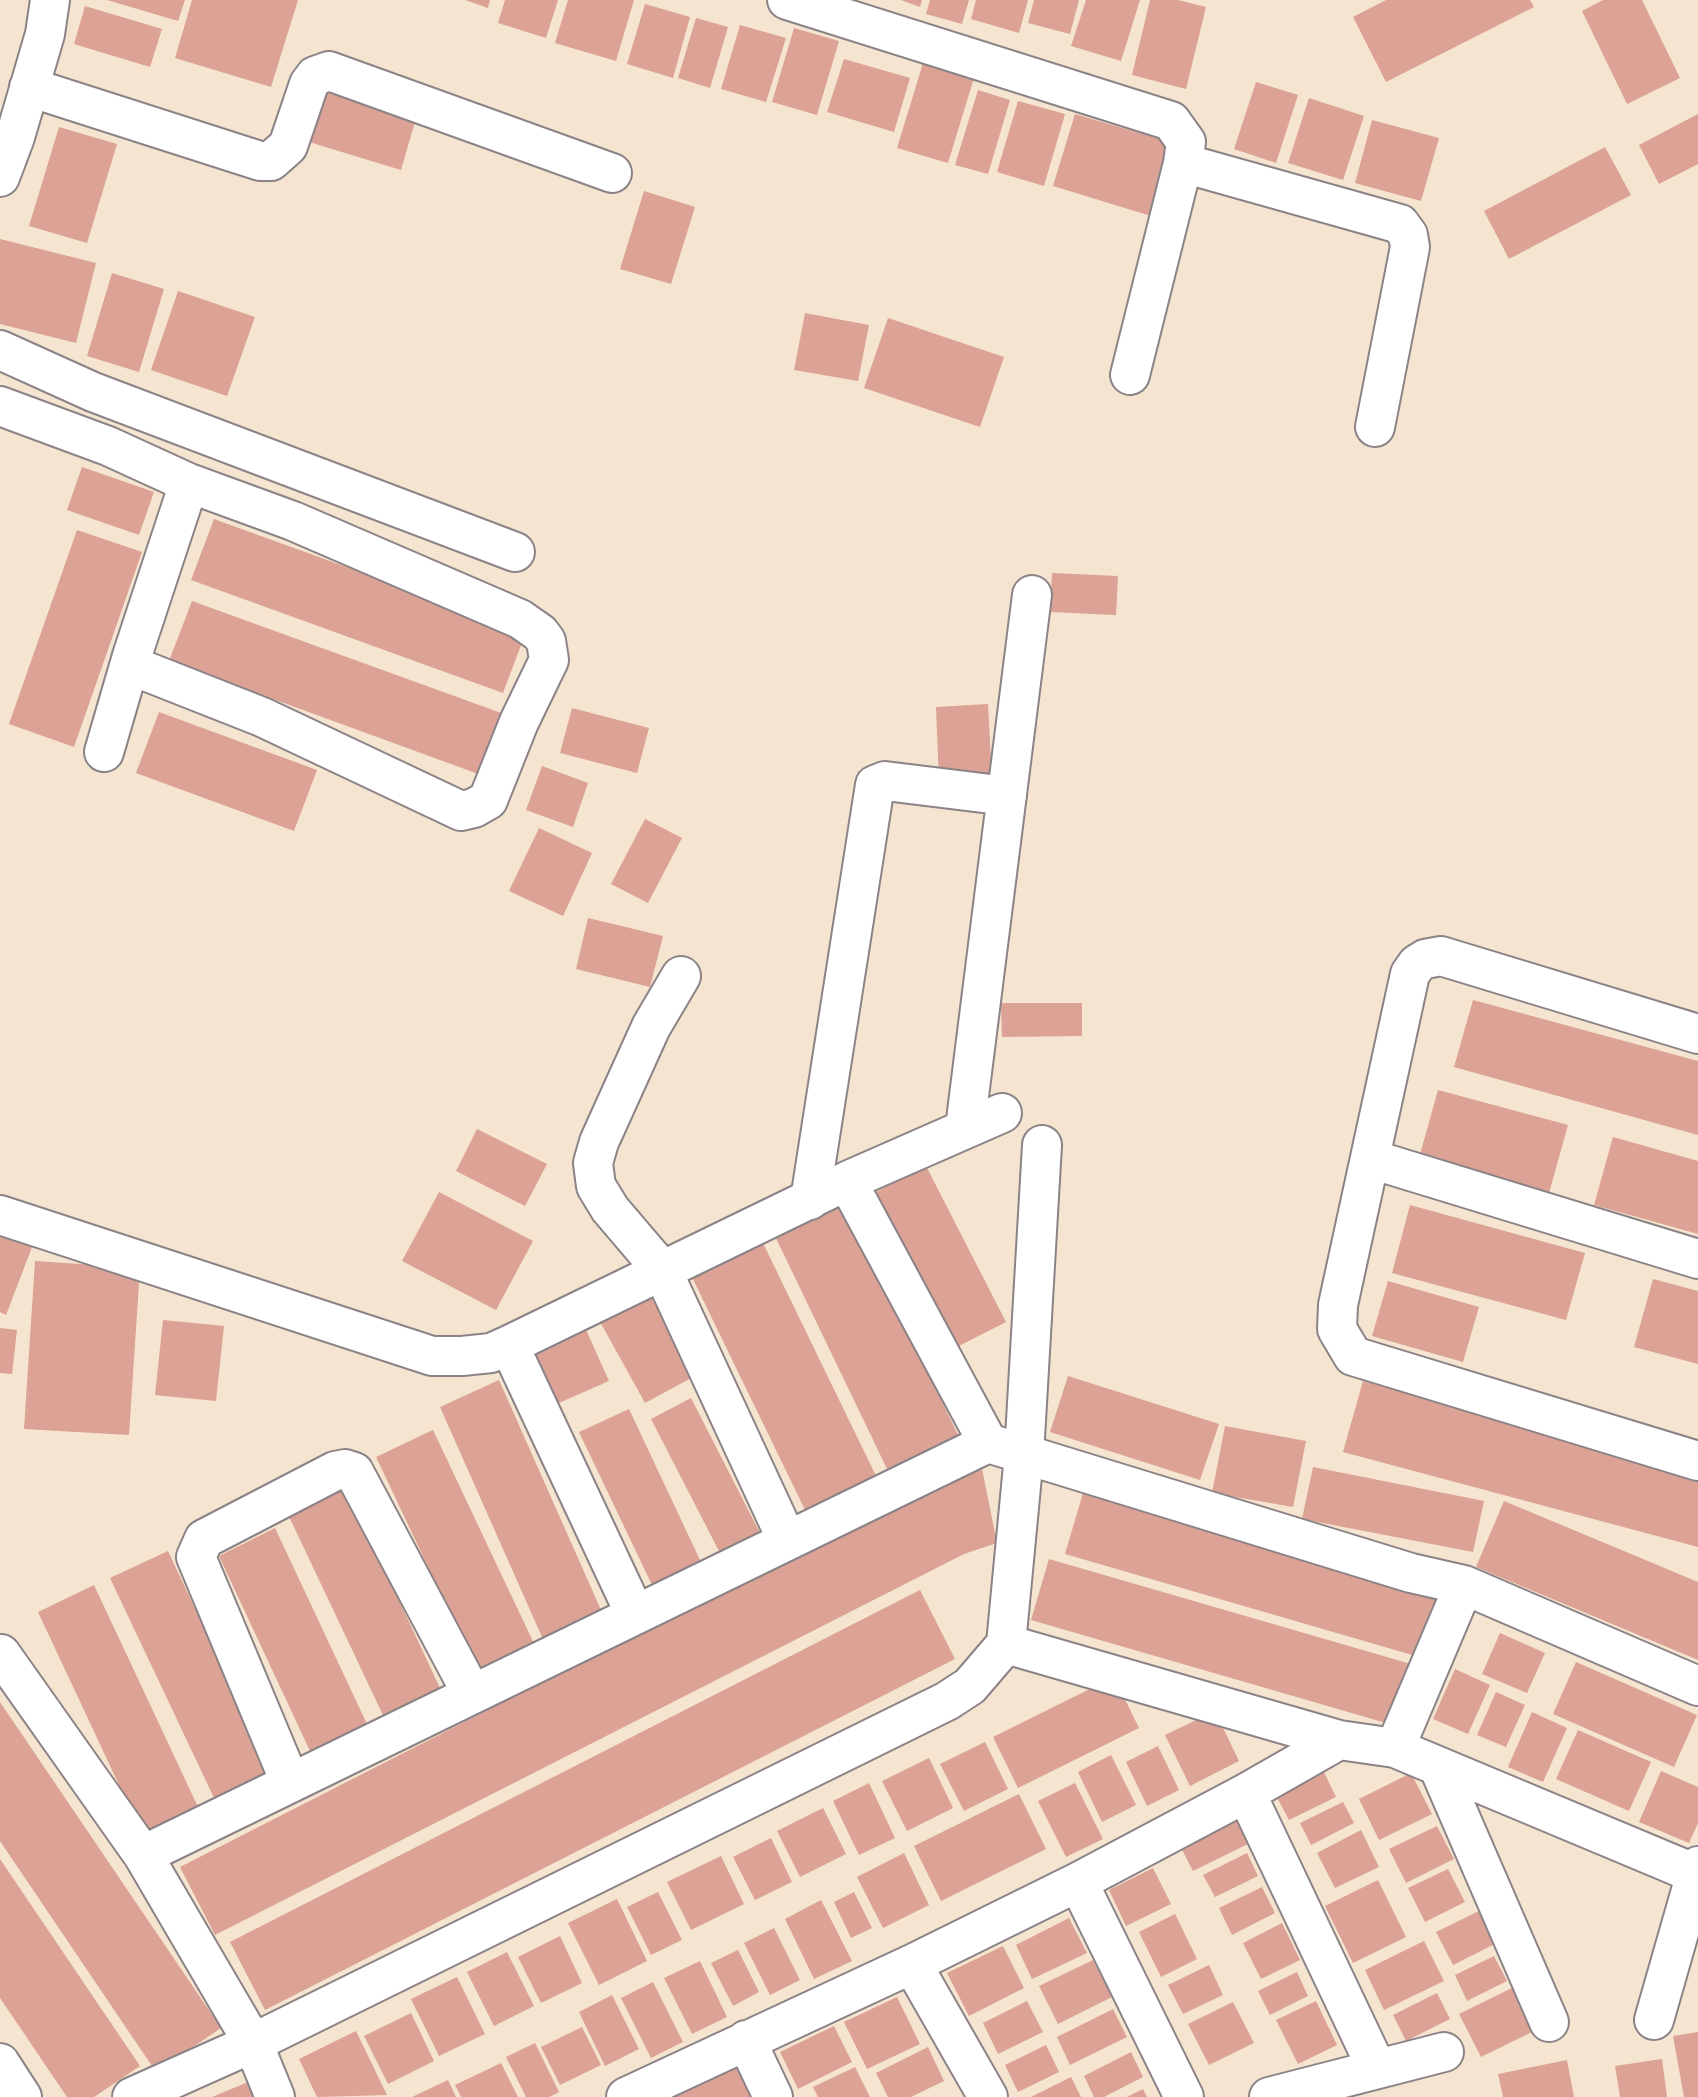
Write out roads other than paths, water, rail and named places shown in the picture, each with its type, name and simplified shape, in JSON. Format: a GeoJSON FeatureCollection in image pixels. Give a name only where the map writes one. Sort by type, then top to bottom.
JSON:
{"type":"FeatureCollection","features":[{"type":"Feature","properties":{"kind":"street"},"geometry":{"type":"LineString","coordinates":[[0,177],[45,34],[50,0]]}},
{"type":"Feature","properties":{"kind":"street"},"geometry":{"type":"LineString","coordinates":[[787,0],[1171,121],[1186,142],[1183,163],[1130,375]]}},
{"type":"Feature","properties":{"kind":"street"},"geometry":{"type":"LineString","coordinates":[[29,87],[260,161],[271,161],[288,146],[309,84],[315,76],[329,71],[612,173]]}},
{"type":"Feature","properties":{"kind":"street"},"geometry":{"type":"LineString","coordinates":[[1183,163],[1400,224],[1408,235],[1410,247],[1375,427]]}},
{"type":"Feature","properties":{"kind":"street"},"geometry":{"type":"LineString","coordinates":[[0,350],[93,392],[515,552]]}},
{"type":"Feature","properties":{"kind":"street"},"geometry":{"type":"LineString","coordinates":[[0,406],[307,527],[520,619],[546,641],[549,660],[519,722],[488,800],[461,811],[262,717],[130,665]]}},
{"type":"Feature","properties":{"kind":"street"},"geometry":{"type":"LineString","coordinates":[[104,752],[189,483]]}},
{"type":"Feature","properties":{"kind":"street"},"geometry":{"type":"LineString","coordinates":[[965,1128],[1032,595]]}},
{"type":"Feature","properties":{"kind":"street"},"geometry":{"type":"LineString","coordinates":[[810,1200],[875,785],[885,781],[1007,796]]}},
{"type":"Feature","properties":{"kind":"street"},"geometry":{"type":"LineString","coordinates":[[1698,1034],[1441,956],[1425,959],[1410,974],[1338,1305],[1337,1329],[1353,1356],[1698,1461]]}},
{"type":"Feature","properties":{"kind":"street"},"geometry":{"type":"LineString","coordinates":[[681,976],[651,1027],[599,1142],[593,1163],[596,1186],[610,1209],[662,1270],[787,1540]]}},
{"type":"Feature","properties":{"kind":"street"},"geometry":{"type":"LineString","coordinates":[[0,1215],[432,1356],[491,1353],[847,1181],[1002,1113]]}},
{"type":"Feature","properties":{"kind":"street"},"geometry":{"type":"LineString","coordinates":[[132,2097],[253,2043],[947,1701],[970,1686],[1006,1644],[1024,1455],[1042,1145]]}},
{"type":"Feature","properties":{"kind":"street"},"geometry":{"type":"LineString","coordinates":[[1371,1159],[1698,1259]]}},
{"type":"Feature","properties":{"kind":"street"},"geometry":{"type":"LineString","coordinates":[[847,1181],[988,1443],[1411,1573],[1464,1585],[1698,1686]]}},
{"type":"Feature","properties":{"kind":"street"},"geometry":{"type":"LineString","coordinates":[[509,1345],[635,1614]]}},
{"type":"Feature","properties":{"kind":"street"},"geometry":{"type":"LineString","coordinates":[[143,1855],[988,1443]]}},
{"type":"Feature","properties":{"kind":"street"},"geometry":{"type":"LineString","coordinates":[[290,1782],[196,1557],[204,1539],[335,1471],[345,1469],[354,1472],[472,1694]]}},
{"type":"Feature","properties":{"kind":"street"},"geometry":{"type":"LineString","coordinates":[[1395,1748],[1464,1585]]}},
{"type":"Feature","properties":{"kind":"street"},"geometry":{"type":"LineString","coordinates":[[1006,1644],[1339,1740],[1395,1748],[1697,1870],[1654,2020]]}},
{"type":"Feature","properties":{"kind":"street"},"geometry":{"type":"LineString","coordinates":[[1,1654],[143,1855],[253,2043],[275,2097]]}},
{"type":"Feature","properties":{"kind":"street"},"geometry":{"type":"LineString","coordinates":[[626,2097],[912,1964],[1078,1882],[1339,1740]]}},
{"type":"Feature","properties":{"kind":"street"},"geometry":{"type":"LineString","coordinates":[[1438,1766],[1549,2022]]}},
{"type":"Feature","properties":{"kind":"street"},"geometry":{"type":"LineString","coordinates":[[1246,1793],[1377,2069]]}},
{"type":"Feature","properties":{"kind":"street"},"geometry":{"type":"LineString","coordinates":[[1078,1882],[1184,2097]]}},
{"type":"Feature","properties":{"kind":"street"},"geometry":{"type":"LineString","coordinates":[[912,1964],[988,2097]]}},
{"type":"Feature","properties":{"kind":"street"},"geometry":{"type":"LineString","coordinates":[[746,2040],[773,2097]]}},
{"type":"Feature","properties":{"kind":"street"},"geometry":{"type":"LineString","coordinates":[[1269,2097],[1444,2052]]}},
{"type":"Feature","properties":{"kind":"street"},"geometry":{"type":"LineString","coordinates":[[0,2063],[22,2097]]}}]}
